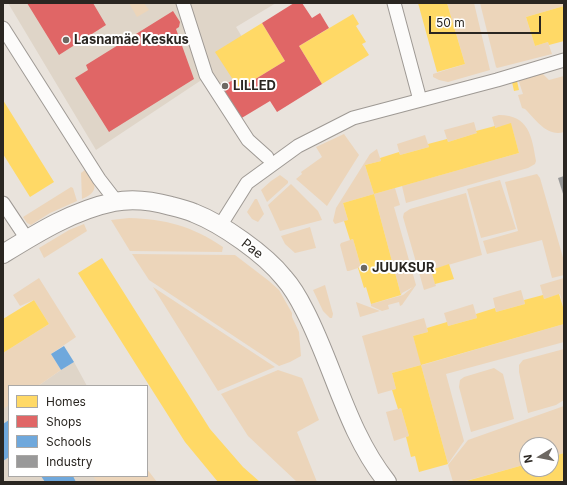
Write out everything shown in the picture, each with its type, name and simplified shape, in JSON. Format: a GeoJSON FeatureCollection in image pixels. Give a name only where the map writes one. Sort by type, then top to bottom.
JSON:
{"type":"FeatureCollection","features":[{"type":"Feature","properties":{"kind":"street"},"geometry":{"type":"LineString","coordinates":[[184,3],[206,75],[248,140],[267,156]]}},
{"type":"Feature","properties":{"kind":"street"},"geometry":{"type":"LineString","coordinates":[[394,3],[420,100]]}},
{"type":"Feature","properties":{"kind":"street"},"geometry":{"type":"LineString","coordinates":[[3,28],[99,179],[116,201]]}},
{"type":"Feature","properties":{"kind":"street"},"geometry":{"type":"LineString","coordinates":[[220,226],[247,183],[298,146],[352,118],[496,80],[564,60]]}},
{"type":"Feature","properties":{"kind":"street","name":"Pae"},"geometry":{"type":"LineString","coordinates":[[3,254],[55,224],[84,211],[116,201],[134,200],[154,202],[194,213],[220,226],[270,263],[284,277],[293,290],[303,306],[315,331],[364,448],[386,482]]}},
{"type":"Feature","properties":{"kind":"street"},"geometry":{"type":"LineString","coordinates":[[3,204],[27,239]]}},
{"type":"Feature","properties":{"kind":"shaded area"},"geometry":{"type":"Polygon","coordinates":[[[8,3],[276,3],[236,27],[259,65],[213,94],[203,79],[96,150],[8,3]]]}},
{"type":"Feature","properties":{"kind":"shaded area"},"geometry":{"type":"Polygon","coordinates":[[[129,3],[144,3],[149,10],[137,17],[129,3]]]}},
{"type":"Feature","properties":{"kind":"shaded area"},"geometry":{"type":"Polygon","coordinates":[[[447,3],[474,3],[490,70],[448,82],[433,77],[433,74],[465,64],[447,3]]]}},
{"type":"Feature","properties":{"kind":"shaded area"},"geometry":{"type":"Polygon","coordinates":[[[480,3],[564,3],[564,6],[526,17],[535,46],[548,42],[552,54],[497,68],[480,3]]]}},
{"type":"Feature","properties":{"kind":"shaded area"},"geometry":{"type":"Polygon","coordinates":[[[542,73],[549,80],[564,76],[564,132],[558,133],[547,130],[525,109],[522,108],[518,95],[523,94],[518,79],[542,73]]]}},
{"type":"Feature","properties":{"kind":"shaded area"},"geometry":{"type":"Polygon","coordinates":[[[499,115],[509,116],[523,123],[533,144],[536,161],[535,164],[528,168],[406,203],[402,186],[519,153],[511,124],[495,128],[492,117],[499,115]]]}},
{"type":"Feature","properties":{"kind":"shaded area"},"geometry":{"type":"Polygon","coordinates":[[[474,122],[477,133],[448,142],[444,130],[474,122]]]}},
{"type":"Feature","properties":{"kind":"shaded area"},"geometry":{"type":"Polygon","coordinates":[[[344,134],[359,155],[327,206],[296,179],[302,174],[301,172],[322,157],[316,147],[344,134]]]}},
{"type":"Feature","properties":{"kind":"shaded area"},"geometry":{"type":"Polygon","coordinates":[[[425,135],[429,147],[400,155],[397,144],[425,135]]]}},
{"type":"Feature","properties":{"kind":"shaded area"},"geometry":{"type":"Polygon","coordinates":[[[377,149],[381,161],[365,165],[374,194],[343,203],[348,220],[335,224],[333,221],[336,208],[370,154],[377,149]]]}},
{"type":"Feature","properties":{"kind":"shaded area"},"geometry":{"type":"Polygon","coordinates":[[[86,169],[94,183],[94,190],[82,199],[81,173],[86,169]]]}},
{"type":"Feature","properties":{"kind":"shaded area"},"geometry":{"type":"Polygon","coordinates":[[[537,174],[540,178],[564,261],[564,275],[552,278],[542,240],[487,254],[483,241],[518,231],[505,182],[537,174]]]}},
{"type":"Feature","properties":{"kind":"shaded area"},"geometry":{"type":"Polygon","coordinates":[[[280,175],[288,181],[288,183],[267,202],[261,190],[280,175]]]}},
{"type":"Feature","properties":{"kind":"shaded area"},"geometry":{"type":"Polygon","coordinates":[[[500,180],[516,229],[481,238],[467,189],[500,180]]]}},
{"type":"Feature","properties":{"kind":"shaded area"},"geometry":{"type":"Polygon","coordinates":[[[291,184],[318,211],[322,220],[280,231],[268,205],[291,184]]]}},
{"type":"Feature","properties":{"kind":"shaded area"},"geometry":{"type":"Polygon","coordinates":[[[71,187],[73,188],[77,201],[50,213],[31,225],[27,223],[23,217],[71,187]]]}},
{"type":"Feature","properties":{"kind":"shaded area"},"geometry":{"type":"Polygon","coordinates":[[[395,188],[400,205],[394,207],[416,285],[402,305],[400,306],[399,302],[388,305],[389,309],[382,311],[371,306],[371,304],[403,295],[413,287],[401,295],[374,194],[395,188]]]}},
{"type":"Feature","properties":{"kind":"shaded area"},"geometry":{"type":"Polygon","coordinates":[[[466,193],[482,255],[431,270],[436,286],[424,290],[403,217],[404,213],[410,209],[466,193]]]}},
{"type":"Feature","properties":{"kind":"shaded area"},"geometry":{"type":"Polygon","coordinates":[[[255,199],[257,199],[264,214],[258,222],[252,219],[247,212],[255,199]]]}},
{"type":"Feature","properties":{"kind":"shaded area"},"geometry":{"type":"Polygon","coordinates":[[[129,218],[166,222],[189,229],[223,247],[222,252],[130,251],[111,220],[129,218]]]}},
{"type":"Feature","properties":{"kind":"shaded area"},"geometry":{"type":"Polygon","coordinates":[[[84,224],[87,231],[44,258],[39,248],[69,230],[84,224]]]}},
{"type":"Feature","properties":{"kind":"shaded area"},"geometry":{"type":"Polygon","coordinates":[[[310,227],[316,248],[295,253],[285,244],[281,236],[310,227]]]}},
{"type":"Feature","properties":{"kind":"shaded area"},"geometry":{"type":"Polygon","coordinates":[[[353,239],[361,267],[347,271],[340,245],[341,243],[353,239]]]}},
{"type":"Feature","properties":{"kind":"shaded area"},"geometry":{"type":"Polygon","coordinates":[[[132,254],[235,255],[279,290],[292,313],[292,317],[299,332],[301,356],[279,366],[149,280],[132,254]]]}},
{"type":"Feature","properties":{"kind":"shaded area"},"geometry":{"type":"Polygon","coordinates":[[[39,278],[76,337],[51,354],[61,370],[39,385],[8,385],[8,406],[3,409],[3,353],[49,324],[34,300],[20,306],[13,295],[39,278]]]}},
{"type":"Feature","properties":{"kind":"shaded area"},"geometry":{"type":"Polygon","coordinates":[[[564,278],[564,310],[560,294],[544,299],[540,285],[564,278]]]}},
{"type":"Feature","properties":{"kind":"shaded area"},"geometry":{"type":"Polygon","coordinates":[[[325,285],[333,314],[332,318],[330,318],[323,311],[313,290],[325,285]]]}},
{"type":"Feature","properties":{"kind":"shaded area"},"geometry":{"type":"Polygon","coordinates":[[[153,287],[275,367],[218,391],[153,287]]]}},
{"type":"Feature","properties":{"kind":"shaded area"},"geometry":{"type":"Polygon","coordinates":[[[521,290],[525,304],[496,312],[493,298],[521,290]]]}},
{"type":"Feature","properties":{"kind":"shaded area"},"geometry":{"type":"Polygon","coordinates":[[[356,302],[380,311],[360,317],[356,302]]]}},
{"type":"Feature","properties":{"kind":"shaded area"},"geometry":{"type":"Polygon","coordinates":[[[473,304],[477,318],[448,326],[444,313],[473,304]]]}},
{"type":"Feature","properties":{"kind":"shaded area"},"geometry":{"type":"Polygon","coordinates":[[[424,318],[428,332],[413,336],[422,365],[564,324],[564,342],[446,374],[464,441],[448,464],[421,365],[392,373],[396,389],[378,394],[362,336],[424,318]]]}},
{"type":"Feature","properties":{"kind":"shaded area"},"geometry":{"type":"Polygon","coordinates":[[[564,349],[564,400],[556,405],[528,413],[519,372],[519,365],[523,360],[564,349]]]}},
{"type":"Feature","properties":{"kind":"shaded area"},"geometry":{"type":"Polygon","coordinates":[[[74,362],[86,385],[39,385],[74,362]]]}},
{"type":"Feature","properties":{"kind":"shaded area"},"geometry":{"type":"Polygon","coordinates":[[[494,368],[503,374],[514,419],[471,432],[459,387],[460,380],[464,377],[494,368]]]}},
{"type":"Feature","properties":{"kind":"shaded area"},"geometry":{"type":"Polygon","coordinates":[[[278,370],[302,378],[319,420],[297,432],[317,482],[297,482],[248,436],[221,394],[278,370]]]}},
{"type":"Feature","properties":{"kind":"shaded area"},"geometry":{"type":"Polygon","coordinates":[[[3,384],[8,391],[8,477],[148,477],[153,482],[3,482],[3,384]]]}},
{"type":"Feature","properties":{"kind":"shaded area"},"geometry":{"type":"Polygon","coordinates":[[[564,406],[564,453],[559,455],[559,437],[519,437],[519,466],[462,482],[453,482],[448,465],[468,440],[564,406]]]}},
{"type":"Feature","properties":{"kind":"shaded area"},"geometry":{"type":"Polygon","coordinates":[[[401,408],[409,436],[394,441],[386,412],[401,408]]]}},
{"type":"Feature","properties":{"kind":"shaded area"},"geometry":{"type":"Polygon","coordinates":[[[148,470],[157,482],[97,482],[94,477],[148,477],[148,470]]]}},
{"type":"Feature","properties":{"kind":"building: Homes"},"geometry":{"type":"Polygon","coordinates":[[[418,3],[447,3],[465,64],[437,72],[418,3]]]}},
{"type":"Feature","properties":{"kind":"building: Homes"},"geometry":{"type":"Polygon","coordinates":[[[564,6],[564,41],[549,45],[548,42],[535,46],[526,17],[564,6]]]}},
{"type":"Feature","properties":{"kind":"building: Homes"},"geometry":{"type":"Polygon","coordinates":[[[353,14],[359,24],[356,26],[366,42],[362,44],[369,55],[322,84],[299,46],[353,14]]]}},
{"type":"Feature","properties":{"kind":"building: Homes"},"geometry":{"type":"Polygon","coordinates":[[[262,23],[285,61],[239,89],[215,52],[262,23]]]}},
{"type":"Feature","properties":{"kind":"building: Homes"},"geometry":{"type":"Polygon","coordinates":[[[517,81],[519,90],[514,91],[512,82],[517,81]]]}},
{"type":"Feature","properties":{"kind":"building: Homes"},"geometry":{"type":"Polygon","coordinates":[[[3,100],[54,182],[30,197],[3,154],[3,100]]]}},
{"type":"Feature","properties":{"kind":"building: Homes"},"geometry":{"type":"Polygon","coordinates":[[[511,123],[519,153],[374,194],[365,165],[381,161],[380,158],[399,152],[400,155],[429,147],[428,144],[447,139],[448,142],[477,133],[476,131],[495,126],[495,128],[511,123]]]}},
{"type":"Feature","properties":{"kind":"building: Homes"},"geometry":{"type":"Polygon","coordinates":[[[374,194],[401,295],[371,304],[358,268],[361,267],[353,239],[350,240],[344,221],[348,220],[343,203],[374,194]]]}},
{"type":"Feature","properties":{"kind":"building: Homes"},"geometry":{"type":"Polygon","coordinates":[[[102,258],[210,429],[243,467],[260,482],[218,482],[185,442],[78,273],[102,258]]]}},
{"type":"Feature","properties":{"kind":"building: Homes"},"geometry":{"type":"Polygon","coordinates":[[[449,264],[454,279],[435,284],[431,270],[449,264]]]}},
{"type":"Feature","properties":{"kind":"building: Homes"},"geometry":{"type":"Polygon","coordinates":[[[559,294],[564,310],[564,324],[421,365],[413,336],[428,332],[427,328],[447,322],[448,326],[477,318],[476,314],[495,308],[496,312],[525,304],[524,300],[543,295],[544,299],[559,294]]]}},
{"type":"Feature","properties":{"kind":"building: Homes"},"geometry":{"type":"Polygon","coordinates":[[[34,300],[49,324],[3,353],[3,319],[34,300]]]}},
{"type":"Feature","properties":{"kind":"building: Homes"},"geometry":{"type":"Polygon","coordinates":[[[421,365],[448,464],[419,472],[415,456],[411,457],[406,437],[409,436],[401,408],[398,409],[392,390],[396,389],[392,373],[421,365]]]}},
{"type":"Feature","properties":{"kind":"building: Homes"},"geometry":{"type":"Polygon","coordinates":[[[564,453],[564,480],[557,482],[463,482],[519,466],[519,477],[559,477],[559,455],[564,453]]]}},
{"type":"Feature","properties":{"kind":"building: Shops","name":"Lasnamäe Keskus"},"geometry":{"type":"Polygon","coordinates":[[[27,3],[93,3],[106,25],[59,55],[27,3]]]}},
{"type":"Feature","properties":{"kind":"building: Shops"},"geometry":{"type":"Polygon","coordinates":[[[294,3],[302,3],[312,18],[320,13],[329,28],[299,46],[322,84],[277,112],[270,101],[240,119],[221,87],[233,80],[239,89],[285,61],[262,23],[294,3]]]}},
{"type":"Feature","properties":{"kind":"building: Shops"},"geometry":{"type":"Polygon","coordinates":[[[173,11],[180,22],[179,27],[176,29],[194,79],[109,132],[75,78],[88,70],[86,65],[173,11]]]}},
{"type":"Feature","properties":{"kind":"building: Schools"},"geometry":{"type":"Polygon","coordinates":[[[64,346],[74,362],[61,370],[51,354],[64,346]]]}},
{"type":"Feature","properties":{"kind":"building: Schools"},"geometry":{"type":"Polygon","coordinates":[[[8,421],[8,458],[3,461],[3,424],[8,421]]]}},
{"type":"Feature","properties":{"kind":"building: Schools"},"geometry":{"type":"Polygon","coordinates":[[[42,477],[74,477],[76,482],[45,482],[42,477]]]}},
{"type":"Feature","properties":{"kind":"building: Industry"},"geometry":{"type":"Polygon","coordinates":[[[564,176],[564,197],[558,178],[564,176]]]}},
{"type":"Feature","properties":{"kind":"place","name":"Lasnamäe Keskus"},"geometry":{"type":"Point","coordinates":[66,40]}},
{"type":"Feature","properties":{"kind":"place","name":"LILLED"},"geometry":{"type":"Point","coordinates":[225,86]}},
{"type":"Feature","properties":{"kind":"place","name":"JUUKSUR"},"geometry":{"type":"Point","coordinates":[364,268]}}]}
